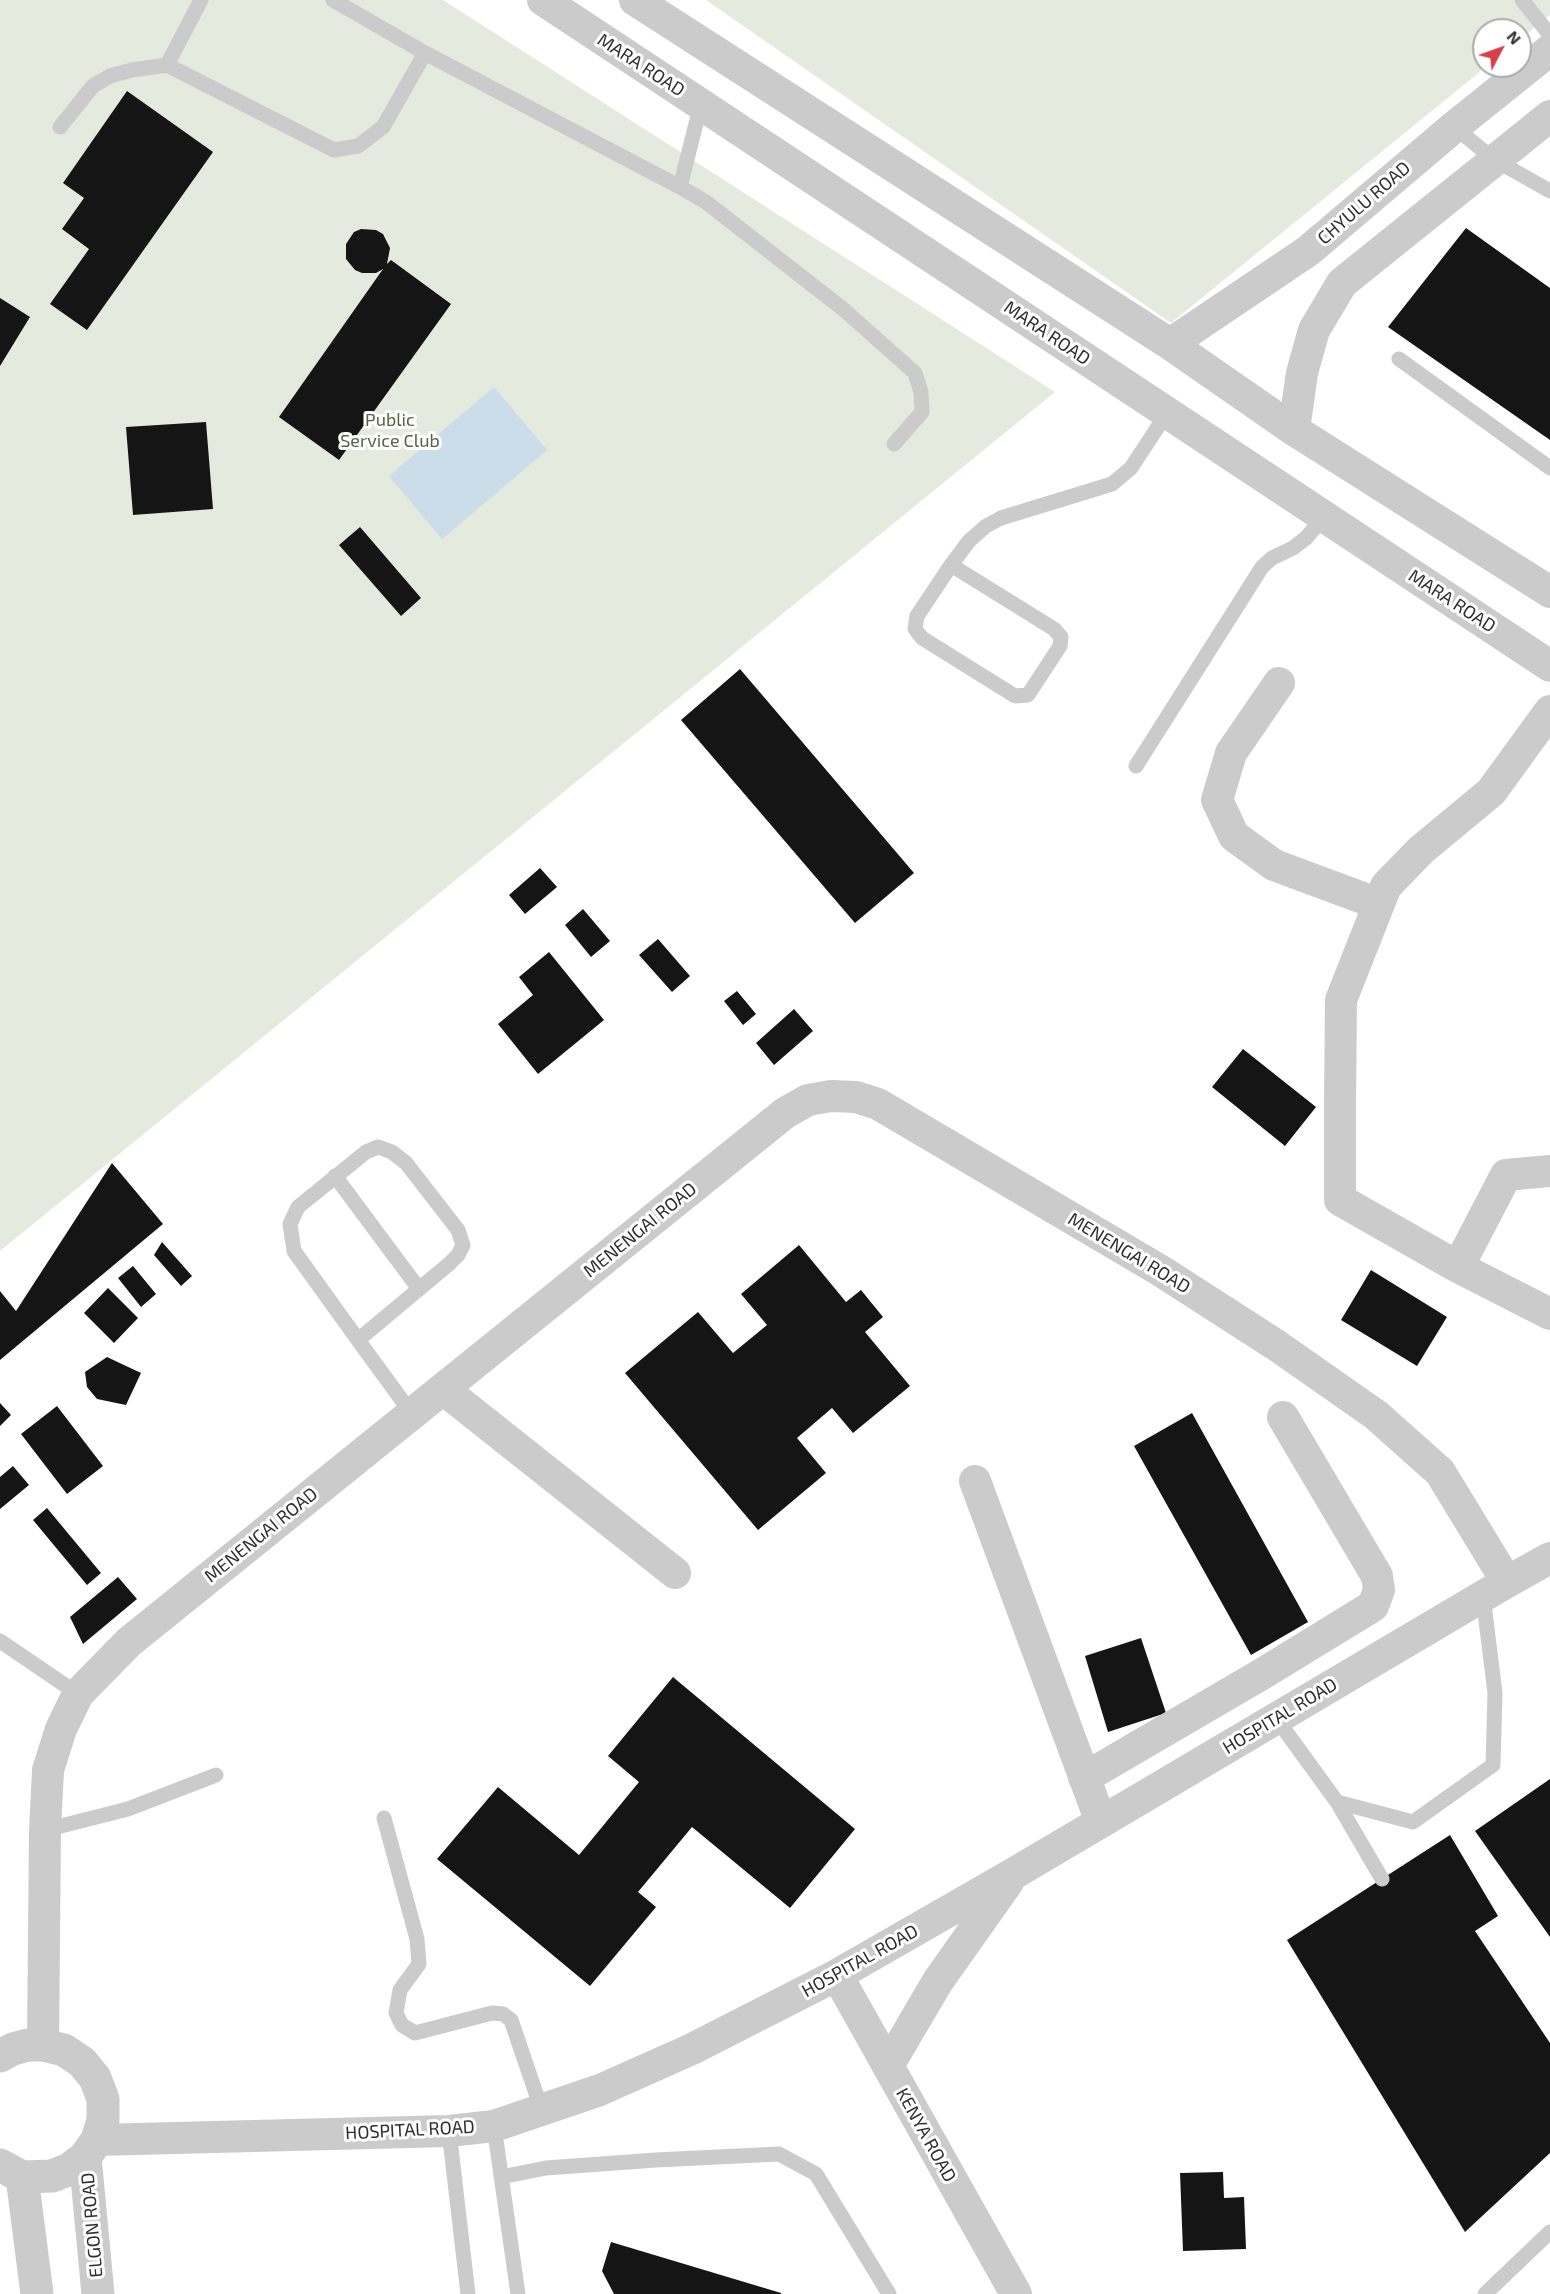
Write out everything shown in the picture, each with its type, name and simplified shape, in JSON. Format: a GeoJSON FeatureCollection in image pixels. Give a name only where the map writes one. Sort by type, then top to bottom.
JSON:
{"type":"FeatureCollection","features":[{"type":"Feature","properties":{"kind":"street","name":"MARA ROAD"},"geometry":{"type":"LineString","coordinates":[[543,0],[1550,666]]}},
{"type":"Feature","properties":{"kind":"street"},"geometry":{"type":"LineString","coordinates":[[635,0],[1170,344],[1294,430],[1550,592]]}},
{"type":"Feature","properties":{"kind":"street","name":"CHYULU ROAD"},"geometry":{"type":"LineString","coordinates":[[1170,344],[1308,251],[1454,126],[1550,50]]}},
{"type":"Feature","properties":{"kind":"street"},"geometry":{"type":"LineString","coordinates":[[1294,430],[1302,373],[1314,330],[1342,283],[1550,116]]}},
{"type":"Feature","properties":{"kind":"street"},"geometry":{"type":"LineString","coordinates":[[1279,683],[1231,753],[1217,800],[1234,836],[1274,866],[1378,904]]}},
{"type":"Feature","properties":{"kind":"street"},"geometry":{"type":"LineString","coordinates":[[1548,718],[1491,792],[1421,850],[1386,886],[1378,904],[1341,1000],[1341,1200],[1458,1266],[1550,1314]]}},
{"type":"Feature","properties":{"kind":"street","name":"MENENGAI ROAD"},"geometry":{"type":"LineString","coordinates":[[44,2045],[45,1830],[48,1770],[60,1729],[78,1694],[129,1642],[785,1113],[808,1100],[831,1096],[856,1097],[878,1104],[1161,1271],[1276,1345],[1376,1415],[1440,1472],[1495,1589]]}},
{"type":"Feature","properties":{"kind":"street"},"geometry":{"type":"LineString","coordinates":[[1458,1266],[1506,1175],[1550,1171]]}},
{"type":"Feature","properties":{"kind":"street"},"geometry":{"type":"LineString","coordinates":[[443,1389],[675,1573]]}},
{"type":"Feature","properties":{"kind":"street"},"geometry":{"type":"LineString","coordinates":[[1084,1778],[1373,1606],[1379,1590],[1377,1576],[1283,1417]]}},
{"type":"Feature","properties":{"kind":"street"},"geometry":{"type":"LineString","coordinates":[[975,1481],[1101,1822]]}},
{"type":"Feature","properties":{"kind":"street","name":"HOSPITAL ROAD"},"geometry":{"type":"LineString","coordinates":[[91,2149],[449,2131],[494,2126],[600,2090],[692,2049],[837,1975],[1550,1558]]}},
{"type":"Feature","properties":{"kind":"street"},"geometry":{"type":"LineString","coordinates":[[888,2066],[938,1981],[1013,1874]]}},
{"type":"Feature","properties":{"kind":"street","name":"KENYA ROAD"},"geometry":{"type":"LineString","coordinates":[[837,1975],[1016,2294]]}},
{"type":"Feature","properties":{"kind":"street"},"geometry":{"type":"LineString","coordinates":[[0,2056],[28,2045],[44,2045]]}},
{"type":"Feature","properties":{"kind":"street","name":"ELGON ROAD"},"geometry":{"type":"LineString","coordinates":[[44,2045],[64,2050],[82,2062],[95,2078],[103,2098],[103,2120],[91,2149],[98,2294]]}},
{"type":"Feature","properties":{"kind":"street"},"geometry":{"type":"LineString","coordinates":[[37,2294],[11,2171],[52,2176],[70,2169],[91,2149]]}},
{"type":"Feature","properties":{"kind":"lane"},"geometry":{"type":"LineString","coordinates":[[168,65],[201,0]]}},
{"type":"Feature","properties":{"kind":"lane"},"geometry":{"type":"LineString","coordinates":[[333,0],[425,53],[706,202],[843,309],[915,373],[921,392],[922,411],[894,444]]}},
{"type":"Feature","properties":{"kind":"lane"},"geometry":{"type":"LineString","coordinates":[[1522,0],[1550,35]]}},
{"type":"Feature","properties":{"kind":"lane"},"geometry":{"type":"LineString","coordinates":[[60,128],[93,86],[110,76],[168,65],[334,150],[358,146],[383,127],[425,53]]}},
{"type":"Feature","properties":{"kind":"lane"},"geometry":{"type":"LineString","coordinates":[[680,187],[702,104]]}},
{"type":"Feature","properties":{"kind":"lane"},"geometry":{"type":"LineString","coordinates":[[1454,126],[1495,160],[1550,191]]}},
{"type":"Feature","properties":{"kind":"lane"},"geometry":{"type":"LineString","coordinates":[[1399,359],[1550,468]]}},
{"type":"Feature","properties":{"kind":"lane"},"geometry":{"type":"LineString","coordinates":[[951,565],[1053,629],[1060,637],[1060,646],[1035,688],[1028,695],[1015,696],[921,638],[915,629],[917,616],[951,565],[969,541],[986,526],[1001,518],[1112,484],[1131,468],[1167,413]]}},
{"type":"Feature","properties":{"kind":"lane"},"geometry":{"type":"LineString","coordinates":[[1136,766],[1262,567],[1272,558],[1300,543],[1324,517]]}},
{"type":"Feature","properties":{"kind":"lane"},"geometry":{"type":"LineString","coordinates":[[358,1340],[458,1255],[463,1245],[458,1230],[406,1163],[392,1152],[378,1147],[366,1152],[298,1207],[290,1224],[294,1251],[411,1414]]}},
{"type":"Feature","properties":{"kind":"lane"},"geometry":{"type":"LineString","coordinates":[[335,1176],[419,1288]]}},
{"type":"Feature","properties":{"kind":"lane"},"geometry":{"type":"LineString","coordinates":[[1337,1802],[1413,1821],[1493,1765],[1495,1589]]}},
{"type":"Feature","properties":{"kind":"lane"},"geometry":{"type":"LineString","coordinates":[[0,1641],[78,1694]]}},
{"type":"Feature","properties":{"kind":"lane"},"geometry":{"type":"LineString","coordinates":[[1276,1718],[1337,1802],[1382,1879]]}},
{"type":"Feature","properties":{"kind":"lane"},"geometry":{"type":"LineString","coordinates":[[45,1830],[128,1809],[216,1775]]}},
{"type":"Feature","properties":{"kind":"lane"},"geometry":{"type":"LineString","coordinates":[[384,1818],[417,1939],[419,1964],[400,1990],[396,2013],[402,2025],[415,2033],[492,2013],[503,2014],[511,2020],[542,2111]]}},
{"type":"Feature","properties":{"kind":"lane"},"geometry":{"type":"LineString","coordinates":[[494,2126],[518,2294]]}},
{"type":"Feature","properties":{"kind":"lane"},"geometry":{"type":"LineString","coordinates":[[449,2131],[468,2294]]}},
{"type":"Feature","properties":{"kind":"lane"},"geometry":{"type":"LineString","coordinates":[[501,2177],[557,2168],[779,2154],[816,2174],[889,2294]]}},
{"type":"Feature","properties":{"kind":"lane"},"geometry":{"type":"LineString","coordinates":[[1485,2294],[1550,2232]]}},
{"type":"Feature","properties":{"kind":"green space","name":"Public Service Club"},"geometry":{"type":"Polygon","coordinates":[[[0,0],[443,0],[1055,392],[0,1251],[0,0]]]}},
{"type":"Feature","properties":{"kind":"green space"},"geometry":{"type":"Polygon","coordinates":[[[706,0],[1550,0],[1550,15],[1532,29],[1532,18],[1472,18],[1472,78],[1171,323],[706,0]]]}},
{"type":"Feature","properties":{"kind":"water"},"geometry":{"type":"Polygon","coordinates":[[[494,387],[547,450],[442,539],[389,476],[494,387]]]}},
{"type":"Feature","properties":{"kind":"building"},"geometry":{"type":"Polygon","coordinates":[[[127,91],[213,152],[87,330],[50,304],[89,249],[62,229],[84,198],[63,183],[127,91]]]}},
{"type":"Feature","properties":{"kind":"building"},"geometry":{"type":"Polygon","coordinates":[[[1466,228],[1550,288],[1550,440],[1388,327],[1466,228]]]}},
{"type":"Feature","properties":{"kind":"building"},"geometry":{"type":"Polygon","coordinates":[[[361,229],[376,230],[383,234],[390,248],[387,264],[391,260],[451,304],[339,460],[279,417],[383,269],[376,273],[362,273],[355,270],[346,259],[346,244],[354,232],[361,229]]]}},
{"type":"Feature","properties":{"kind":"building"},"geometry":{"type":"Polygon","coordinates":[[[0,298],[30,317],[0,366],[0,298]]]}},
{"type":"Feature","properties":{"kind":"building"},"geometry":{"type":"Polygon","coordinates":[[[206,422],[213,509],[133,515],[126,427],[206,422]]]}},
{"type":"Feature","properties":{"kind":"building"},"geometry":{"type":"Polygon","coordinates":[[[360,527],[421,598],[401,616],[339,545],[360,527]]]}},
{"type":"Feature","properties":{"kind":"building"},"geometry":{"type":"Polygon","coordinates":[[[740,669],[914,873],[855,923],[681,720],[740,669]]]}},
{"type":"Feature","properties":{"kind":"building"},"geometry":{"type":"Polygon","coordinates":[[[540,868],[557,887],[525,914],[509,895],[540,868]]]}},
{"type":"Feature","properties":{"kind":"building"},"geometry":{"type":"Polygon","coordinates":[[[583,909],[610,941],[591,957],[565,925],[583,909]]]}},
{"type":"Feature","properties":{"kind":"building"},"geometry":{"type":"Polygon","coordinates":[[[658,939],[690,976],[672,992],[639,955],[658,939]]]}},
{"type":"Feature","properties":{"kind":"building"},"geometry":{"type":"Polygon","coordinates":[[[549,952],[604,1020],[538,1074],[498,1024],[533,995],[519,977],[549,952]]]}},
{"type":"Feature","properties":{"kind":"building"},"geometry":{"type":"Polygon","coordinates":[[[737,991],[756,1014],[743,1025],[724,1001],[737,991]]]}},
{"type":"Feature","properties":{"kind":"building"},"geometry":{"type":"Polygon","coordinates":[[[794,1009],[813,1031],[774,1065],[756,1043],[794,1009]]]}},
{"type":"Feature","properties":{"kind":"building"},"geometry":{"type":"Polygon","coordinates":[[[1243,1049],[1316,1107],[1285,1146],[1212,1087],[1243,1049]]]}},
{"type":"Feature","properties":{"kind":"building"},"geometry":{"type":"Polygon","coordinates":[[[112,1163],[163,1224],[0,1360],[0,1291],[16,1311],[112,1163]]]}},
{"type":"Feature","properties":{"kind":"building"},"geometry":{"type":"Polygon","coordinates":[[[162,1242],[192,1276],[181,1286],[154,1255],[162,1242]]]}},
{"type":"Feature","properties":{"kind":"building"},"geometry":{"type":"Polygon","coordinates":[[[799,1245],[846,1302],[861,1290],[883,1317],[865,1332],[910,1386],[853,1433],[832,1408],[797,1438],[826,1473],[758,1530],[625,1373],[698,1312],[733,1353],[767,1325],[741,1294],[799,1245]]]}},
{"type":"Feature","properties":{"kind":"building"},"geometry":{"type":"Polygon","coordinates":[[[133,1266],[156,1294],[141,1307],[118,1278],[133,1266]]]}},
{"type":"Feature","properties":{"kind":"building"},"geometry":{"type":"Polygon","coordinates":[[[1371,1270],[1447,1317],[1417,1366],[1341,1320],[1371,1270]]]}},
{"type":"Feature","properties":{"kind":"building"},"geometry":{"type":"Polygon","coordinates":[[[108,1288],[138,1318],[114,1343],[84,1313],[108,1288]]]}},
{"type":"Feature","properties":{"kind":"building"},"geometry":{"type":"Polygon","coordinates":[[[107,1357],[141,1373],[126,1405],[97,1399],[87,1387],[85,1372],[107,1357]]]}},
{"type":"Feature","properties":{"kind":"building"},"geometry":{"type":"Polygon","coordinates":[[[0,1403],[11,1415],[0,1426],[0,1403]]]}},
{"type":"Feature","properties":{"kind":"building"},"geometry":{"type":"Polygon","coordinates":[[[57,1406],[103,1466],[67,1494],[21,1434],[57,1406]]]}},
{"type":"Feature","properties":{"kind":"building"},"geometry":{"type":"Polygon","coordinates":[[[1192,1413],[1308,1622],[1251,1655],[1134,1446],[1192,1413]]]}},
{"type":"Feature","properties":{"kind":"building"},"geometry":{"type":"Polygon","coordinates":[[[13,1466],[29,1485],[0,1509],[0,1477],[13,1466]]]}},
{"type":"Feature","properties":{"kind":"building"},"geometry":{"type":"Polygon","coordinates":[[[47,1508],[101,1573],[87,1585],[33,1520],[47,1508]]]}},
{"type":"Feature","properties":{"kind":"building"},"geometry":{"type":"Polygon","coordinates":[[[118,1577],[137,1599],[83,1644],[70,1617],[118,1577]]]}},
{"type":"Feature","properties":{"kind":"building"},"geometry":{"type":"Polygon","coordinates":[[[1141,1638],[1166,1713],[1108,1732],[1085,1656],[1141,1638]]]}},
{"type":"Feature","properties":{"kind":"building"},"geometry":{"type":"Polygon","coordinates":[[[673,1677],[855,1829],[790,1908],[692,1827],[638,1892],[656,1907],[590,1986],[437,1859],[498,1787],[579,1855],[639,1782],[608,1756],[673,1677]]]}},
{"type":"Feature","properties":{"kind":"building"},"geometry":{"type":"Polygon","coordinates":[[[1550,1779],[1550,1937],[1475,1831],[1550,1779]]]}},
{"type":"Feature","properties":{"kind":"building"},"geometry":{"type":"Polygon","coordinates":[[[1450,1835],[1498,1916],[1475,1931],[1550,2043],[1550,2153],[1465,2232],[1287,1940],[1450,1835]]]}},
{"type":"Feature","properties":{"kind":"building"},"geometry":{"type":"Polygon","coordinates":[[[1223,2172],[1224,2198],[1244,2197],[1246,2249],[1183,2251],[1180,2173],[1223,2172]]]}},
{"type":"Feature","properties":{"kind":"building"},"geometry":{"type":"Polygon","coordinates":[[[611,2242],[781,2294],[614,2294],[602,2271],[611,2242]]]}}]}
